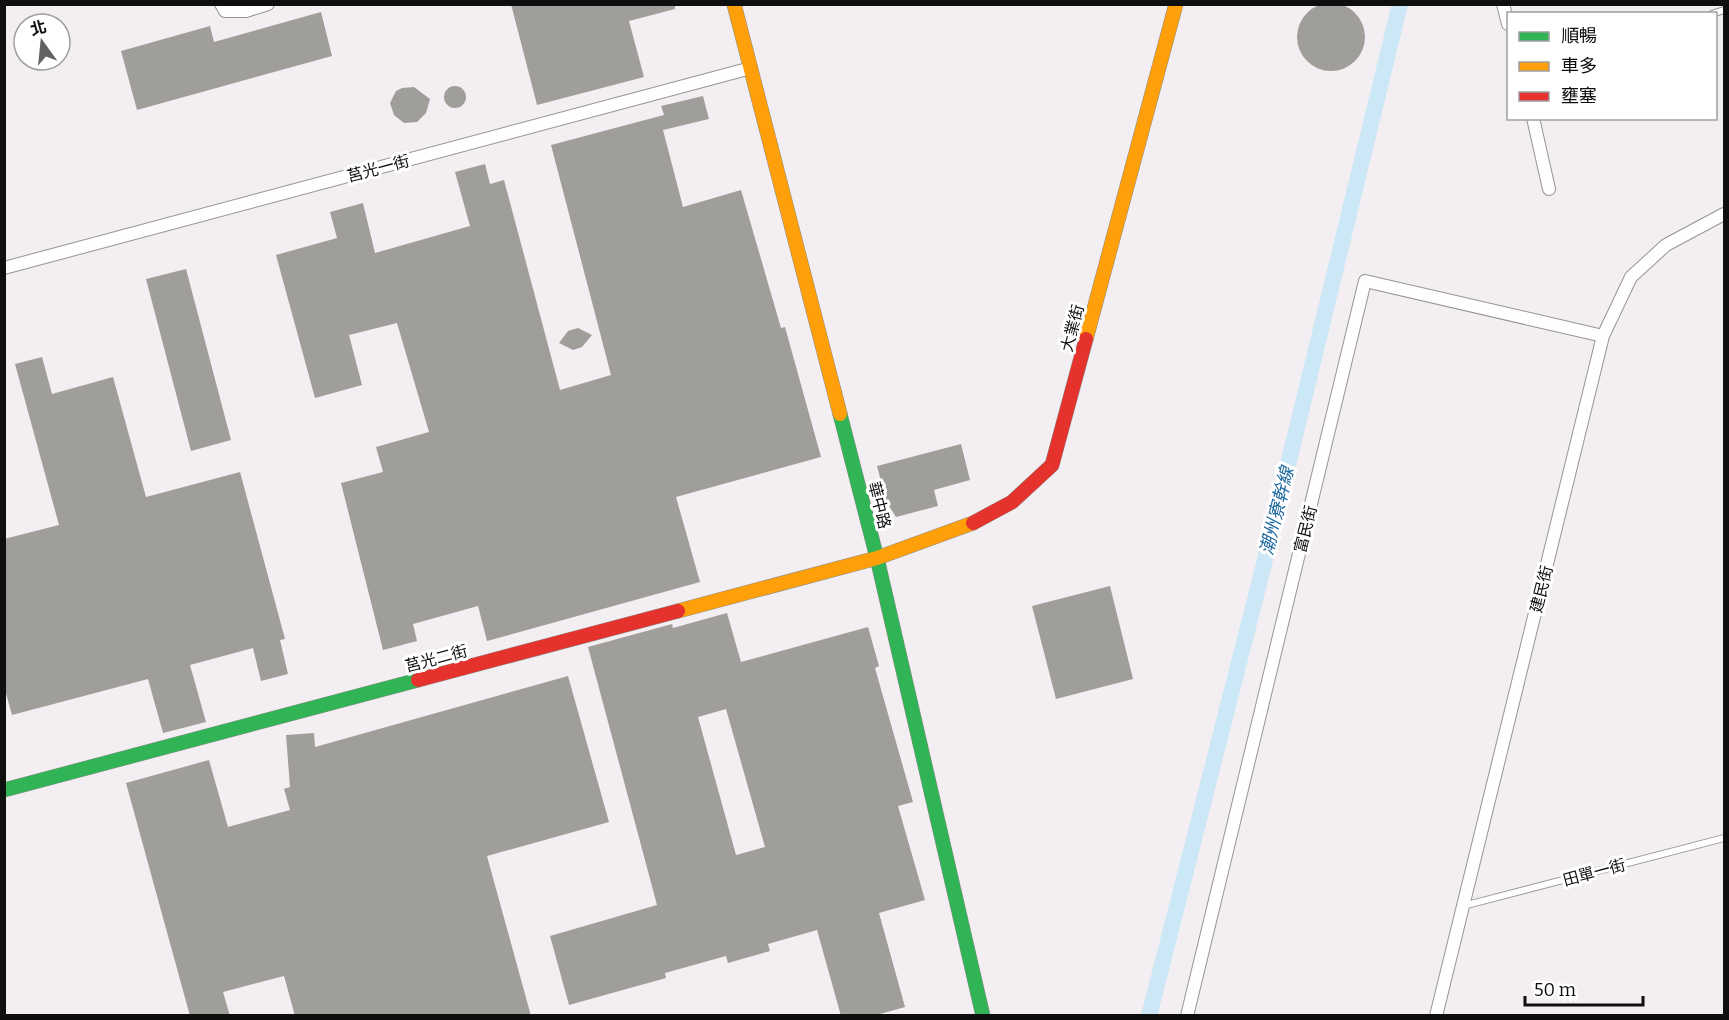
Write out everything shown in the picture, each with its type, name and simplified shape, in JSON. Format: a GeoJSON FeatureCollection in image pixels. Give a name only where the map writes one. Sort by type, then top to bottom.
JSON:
{"type":"FeatureCollection","features":[{"type":"Feature","properties":{"kind":"street"},"geometry":{"type":"LineString","coordinates":[[221,4],[225,10],[246,11],[268,4]]}},
{"type":"Feature","properties":{"kind":"street","name":"華中路"},"geometry":{"type":"LineString","coordinates":[[734,4],[877,558],[983,1016]]}},
{"type":"Feature","properties":{"kind":"street","name":"大業街"},"geometry":{"type":"LineString","coordinates":[[877,558],[977,522],[1012,502],[1052,465],[1176,4]]}},
{"type":"Feature","properties":{"kind":"street","name":"莒光一街"},"geometry":{"type":"LineString","coordinates":[[4,268],[751,68]]}},
{"type":"Feature","properties":{"kind":"street"},"geometry":{"type":"LineString","coordinates":[[1533,120],[1549,189]]}},
{"type":"Feature","properties":{"kind":"street","name":"建民街"},"geometry":{"type":"LineString","coordinates":[[1436,1016],[1603,336],[1631,277],[1666,245],[1725,214]]}},
{"type":"Feature","properties":{"kind":"street","name":"富民街"},"geometry":{"type":"LineString","coordinates":[[1187,1016],[1365,281],[1603,336]]}},
{"type":"Feature","properties":{"kind":"street","name":"莒光二街"},"geometry":{"type":"LineString","coordinates":[[4,790],[877,558]]}},
{"type":"Feature","properties":{"kind":"lane","name":"田單一街"},"geometry":{"type":"LineString","coordinates":[[1462,906],[1725,838]]}},
{"type":"Feature","properties":{"kind":"shaded area"},"geometry":{"type":"Polygon","coordinates":[[[5,5],[1724,5],[1724,1015],[5,1015],[5,5]]]}},
{"type":"Feature","properties":{"kind":"building"},"geometry":{"type":"Polygon","coordinates":[[[1324,3],[1338,3],[1350,8],[1360,18],[1365,37],[1360,56],[1350,66],[1338,71],[1324,71],[1312,66],[1302,56],[1297,44],[1297,30],[1302,18],[1312,8],[1324,3]]]}},
{"type":"Feature","properties":{"kind":"building"},"geometry":{"type":"Polygon","coordinates":[[[511,4],[675,4],[675,9],[629,21],[644,77],[537,105],[511,4]]]}},
{"type":"Feature","properties":{"kind":"building"},"geometry":{"type":"Polygon","coordinates":[[[321,12],[332,56],[137,110],[121,51],[210,26],[214,42],[321,12]]]}},
{"type":"Feature","properties":{"kind":"building"},"geometry":{"type":"Polygon","coordinates":[[[455,86],[463,89],[466,97],[463,105],[455,108],[447,105],[444,97],[447,89],[455,86]]]}},
{"type":"Feature","properties":{"kind":"building"},"geometry":{"type":"Polygon","coordinates":[[[414,87],[430,99],[426,113],[417,122],[404,123],[394,115],[390,103],[396,91],[414,87]]]}},
{"type":"Feature","properties":{"kind":"building"},"geometry":{"type":"Polygon","coordinates":[[[703,96],[709,119],[663,130],[683,207],[741,190],[781,328],[785,327],[821,457],[676,497],[700,582],[487,641],[478,606],[413,624],[417,641],[383,650],[341,483],[383,472],[376,447],[429,432],[397,323],[349,335],[362,385],[315,398],[276,255],[337,238],[330,212],[363,203],[375,253],[470,226],[455,172],[485,164],[490,184],[504,180],[560,390],[611,375],[551,145],[664,115],[661,106],[703,96]]]}},
{"type":"Feature","properties":{"kind":"building"},"geometry":{"type":"Polygon","coordinates":[[[186,269],[231,440],[191,451],[146,279],[186,269]]]}},
{"type":"Feature","properties":{"kind":"building"},"geometry":{"type":"Polygon","coordinates":[[[578,328],[592,335],[582,347],[573,350],[559,343],[568,331],[578,328]]]}},
{"type":"Feature","properties":{"kind":"building"},"geometry":{"type":"Polygon","coordinates":[[[42,357],[52,394],[113,377],[146,497],[240,472],[285,639],[280,640],[288,674],[261,681],[253,648],[190,665],[206,722],[163,733],[148,679],[12,715],[4,686],[4,539],[59,525],[15,364],[42,357]]]}},
{"type":"Feature","properties":{"kind":"building"},"geometry":{"type":"Polygon","coordinates":[[[961,444],[970,480],[934,490],[938,506],[896,517],[886,501],[877,466],[961,444]]]}},
{"type":"Feature","properties":{"kind":"building"},"geometry":{"type":"Polygon","coordinates":[[[1110,586],[1133,679],[1056,699],[1032,606],[1110,586]]]}},
{"type":"Feature","properties":{"kind":"building"},"geometry":{"type":"Polygon","coordinates":[[[727,613],[741,662],[868,627],[879,666],[875,668],[913,802],[898,806],[925,900],[879,913],[905,1007],[873,1016],[841,1016],[817,930],[768,944],[770,951],[728,963],[726,956],[665,973],[666,978],[569,1005],[550,936],[657,905],[588,647],[672,624],[673,628],[727,613]],[[726,709],[698,717],[736,855],[765,847],[726,709]]]}},
{"type":"Feature","properties":{"kind":"building"},"geometry":{"type":"Polygon","coordinates":[[[568,676],[609,822],[487,856],[531,1016],[295,1016],[284,976],[223,992],[230,1016],[190,1016],[126,783],[209,760],[228,827],[290,810],[284,789],[290,787],[286,735],[314,733],[315,747],[568,676]]]}},
{"type":"Feature","properties":{"kind":"waterway","name":"潮州寮幹線"},"geometry":{"type":"LineString","coordinates":[[1149,1016],[1261,576],[1400,4]]}},
{"type":"Feature","properties":{"kind":"traffic: fast"},"geometry":{"type":"LineString","coordinates":[[840,414],[877,558],[983,1016]]}},
{"type":"Feature","properties":{"kind":"traffic: fast"},"geometry":{"type":"LineString","coordinates":[[4,790],[418,680]]}},
{"type":"Feature","properties":{"kind":"traffic: slow"},"geometry":{"type":"LineString","coordinates":[[734,4],[840,414]]}},
{"type":"Feature","properties":{"kind":"traffic: slow"},"geometry":{"type":"LineString","coordinates":[[1086,339],[1176,4]]}},
{"type":"Feature","properties":{"kind":"traffic: slow"},"geometry":{"type":"LineString","coordinates":[[678,611],[877,558],[973,523]]}},
{"type":"Feature","properties":{"kind":"traffic: jam"},"geometry":{"type":"LineString","coordinates":[[973,523],[1012,502],[1052,465],[1086,339]]}},
{"type":"Feature","properties":{"kind":"traffic: jam"},"geometry":{"type":"LineString","coordinates":[[418,680],[678,611]]}}]}
